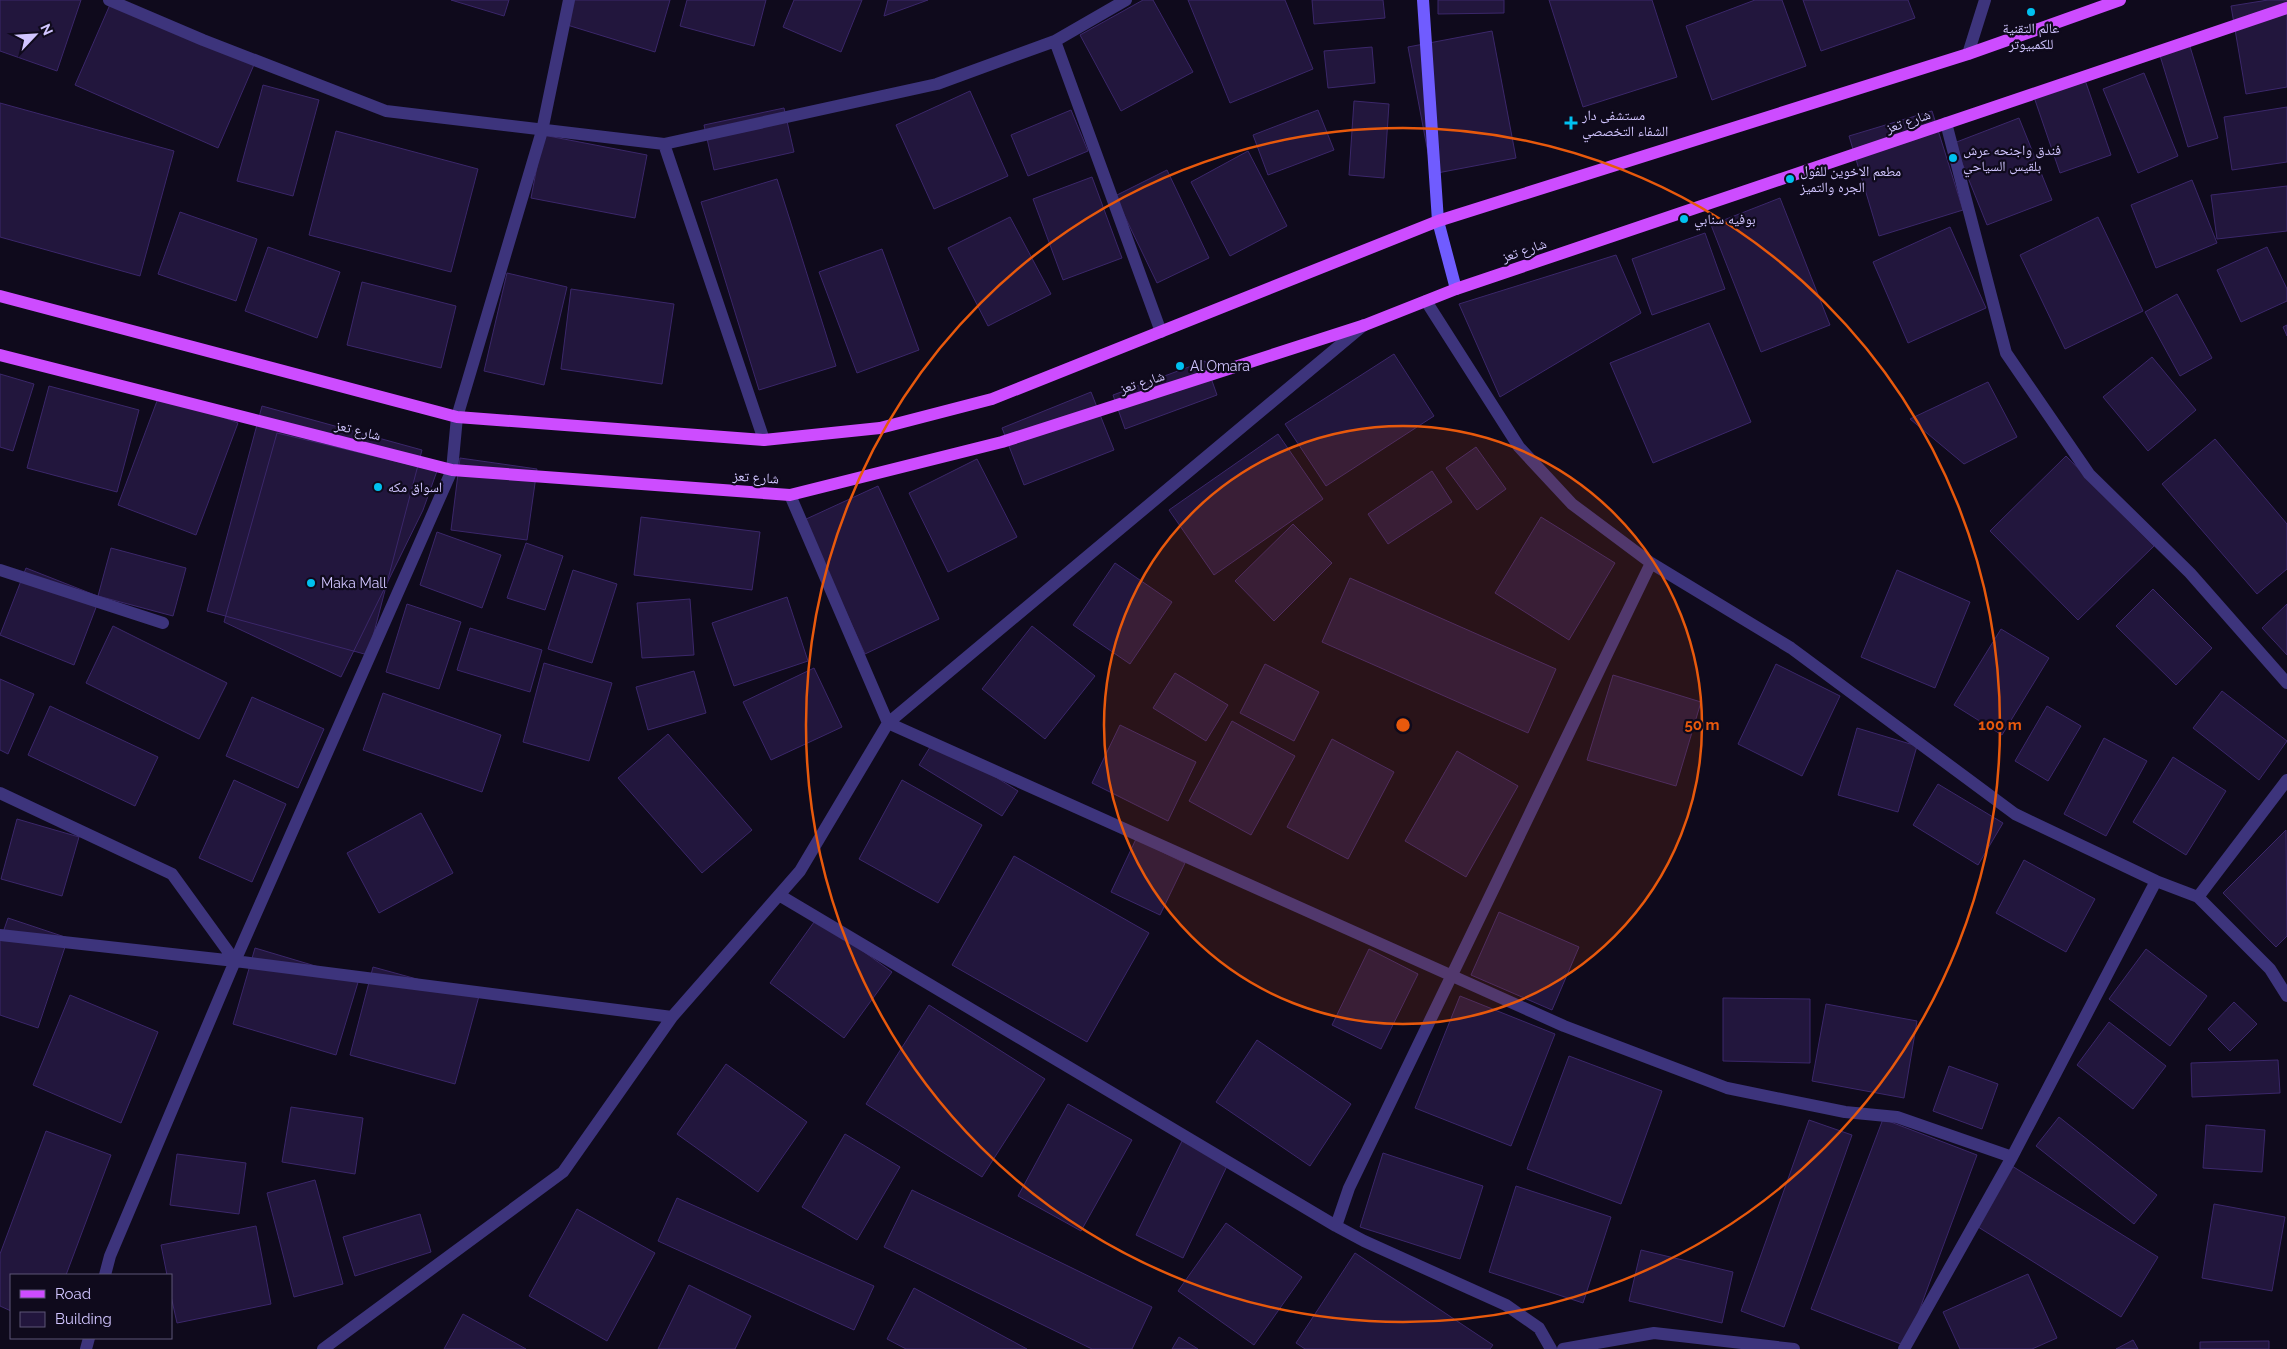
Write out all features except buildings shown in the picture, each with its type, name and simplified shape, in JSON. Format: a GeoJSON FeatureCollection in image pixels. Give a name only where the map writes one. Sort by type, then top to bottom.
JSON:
{"type":"FeatureCollection","features":[{"type":"Feature","properties":{"kind":"main road"},"geometry":{"type":"LineString","coordinates":[[1423,0],[1438,221],[1456,289]]}},
{"type":"Feature","properties":{"kind":"main road"},"geometry":{"type":"LineString","coordinates":[[0,296],[457,417],[764,440],[880,428],[992,399],[1438,221],[1968,54],[2120,0]]}},
{"type":"Feature","properties":{"kind":"main road","name":"شارع تعز"},"geometry":{"type":"LineString","coordinates":[[0,355],[452,470],[790,495],[1002,442],[1365,325],[1456,289],[2287,8]]}},
{"type":"Feature","properties":{"kind":"street"},"geometry":{"type":"LineString","coordinates":[[110,0],[203,40],[386,112],[664,144],[937,84],[1055,41],[1126,0]]}},
{"type":"Feature","properties":{"kind":"street"},"geometry":{"type":"LineString","coordinates":[[105,1274],[110,1256],[235,961],[452,470],[457,417],[542,131],[569,0]]}},
{"type":"Feature","properties":{"kind":"street"},"geometry":{"type":"LineString","coordinates":[[1968,54],[1985,0]]}},
{"type":"Feature","properties":{"kind":"street"},"geometry":{"type":"LineString","coordinates":[[1055,41],[1161,332]]}},
{"type":"Feature","properties":{"kind":"street"},"geometry":{"type":"LineString","coordinates":[[1946,124],[2006,352],[2089,474],[2190,572],[2287,683]]}},
{"type":"Feature","properties":{"kind":"street"},"geometry":{"type":"LineString","coordinates":[[664,144],[764,440]]}},
{"type":"Feature","properties":{"kind":"street"},"geometry":{"type":"LineString","coordinates":[[1426,301],[1519,446],[1572,504],[1651,563],[1791,648],[2015,814],[2156,881],[2198,897],[2270,968],[2287,996]]}},
{"type":"Feature","properties":{"kind":"street"},"geometry":{"type":"LineString","coordinates":[[323,1349],[563,1172],[672,1017],[800,871],[888,723],[1365,325]]}},
{"type":"Feature","properties":{"kind":"street"},"geometry":{"type":"LineString","coordinates":[[790,495],[888,723],[1564,1026],[1727,1088],[1845,1112],[1897,1117],[2012,1156]]}},
{"type":"Feature","properties":{"kind":"street"},"geometry":{"type":"LineString","coordinates":[[1336,1226],[1349,1188],[1651,563]]}},
{"type":"Feature","properties":{"kind":"street"},"geometry":{"type":"LineString","coordinates":[[0,570],[163,623]]}},
{"type":"Feature","properties":{"kind":"street"},"geometry":{"type":"LineString","coordinates":[[2198,897],[2287,780]]}},
{"type":"Feature","properties":{"kind":"street"},"geometry":{"type":"LineString","coordinates":[[0,793],[172,874],[235,961]]}},
{"type":"Feature","properties":{"kind":"street"},"geometry":{"type":"LineString","coordinates":[[1904,1349],[2012,1156],[2156,881]]}},
{"type":"Feature","properties":{"kind":"street"},"geometry":{"type":"LineString","coordinates":[[779,895],[1336,1226],[1364,1241],[1506,1305],[1539,1328],[1551,1349]]}},
{"type":"Feature","properties":{"kind":"street"},"geometry":{"type":"LineString","coordinates":[[0,935],[235,961],[672,1017]]}},
{"type":"Feature","properties":{"kind":"street"},"geometry":{"type":"LineString","coordinates":[[1563,1349],[1654,1334],[1794,1349]]}},
{"type":"Feature","properties":{"kind":"place","name":"عالم التقنية للكمبيوتر"},"geometry":{"type":"Point","coordinates":[2031,12]}},
{"type":"Feature","properties":{"kind":"place","name":"مستشفى دار الشفاء التخصصي"},"geometry":{"type":"Point","coordinates":[1571,123]}},
{"type":"Feature","properties":{"kind":"place","name":"فندق واجنحه عرش بلقيس السياحي"},"geometry":{"type":"Point","coordinates":[1953,158]}},
{"type":"Feature","properties":{"kind":"place","name":"مطعم الاخوين للفول الجره والتميز"},"geometry":{"type":"Point","coordinates":[1790,179]}},
{"type":"Feature","properties":{"kind":"place","name":"بوفيه سنابي"},"geometry":{"type":"Point","coordinates":[1684,219]}},
{"type":"Feature","properties":{"kind":"place","name":"Al Omara"},"geometry":{"type":"Point","coordinates":[1180,366]}},
{"type":"Feature","properties":{"kind":"place","name":"اسواق مكه"},"geometry":{"type":"Point","coordinates":[378,487]}},
{"type":"Feature","properties":{"kind":"place","name":"Maka Mall"},"geometry":{"type":"Point","coordinates":[311,583]}}]}
